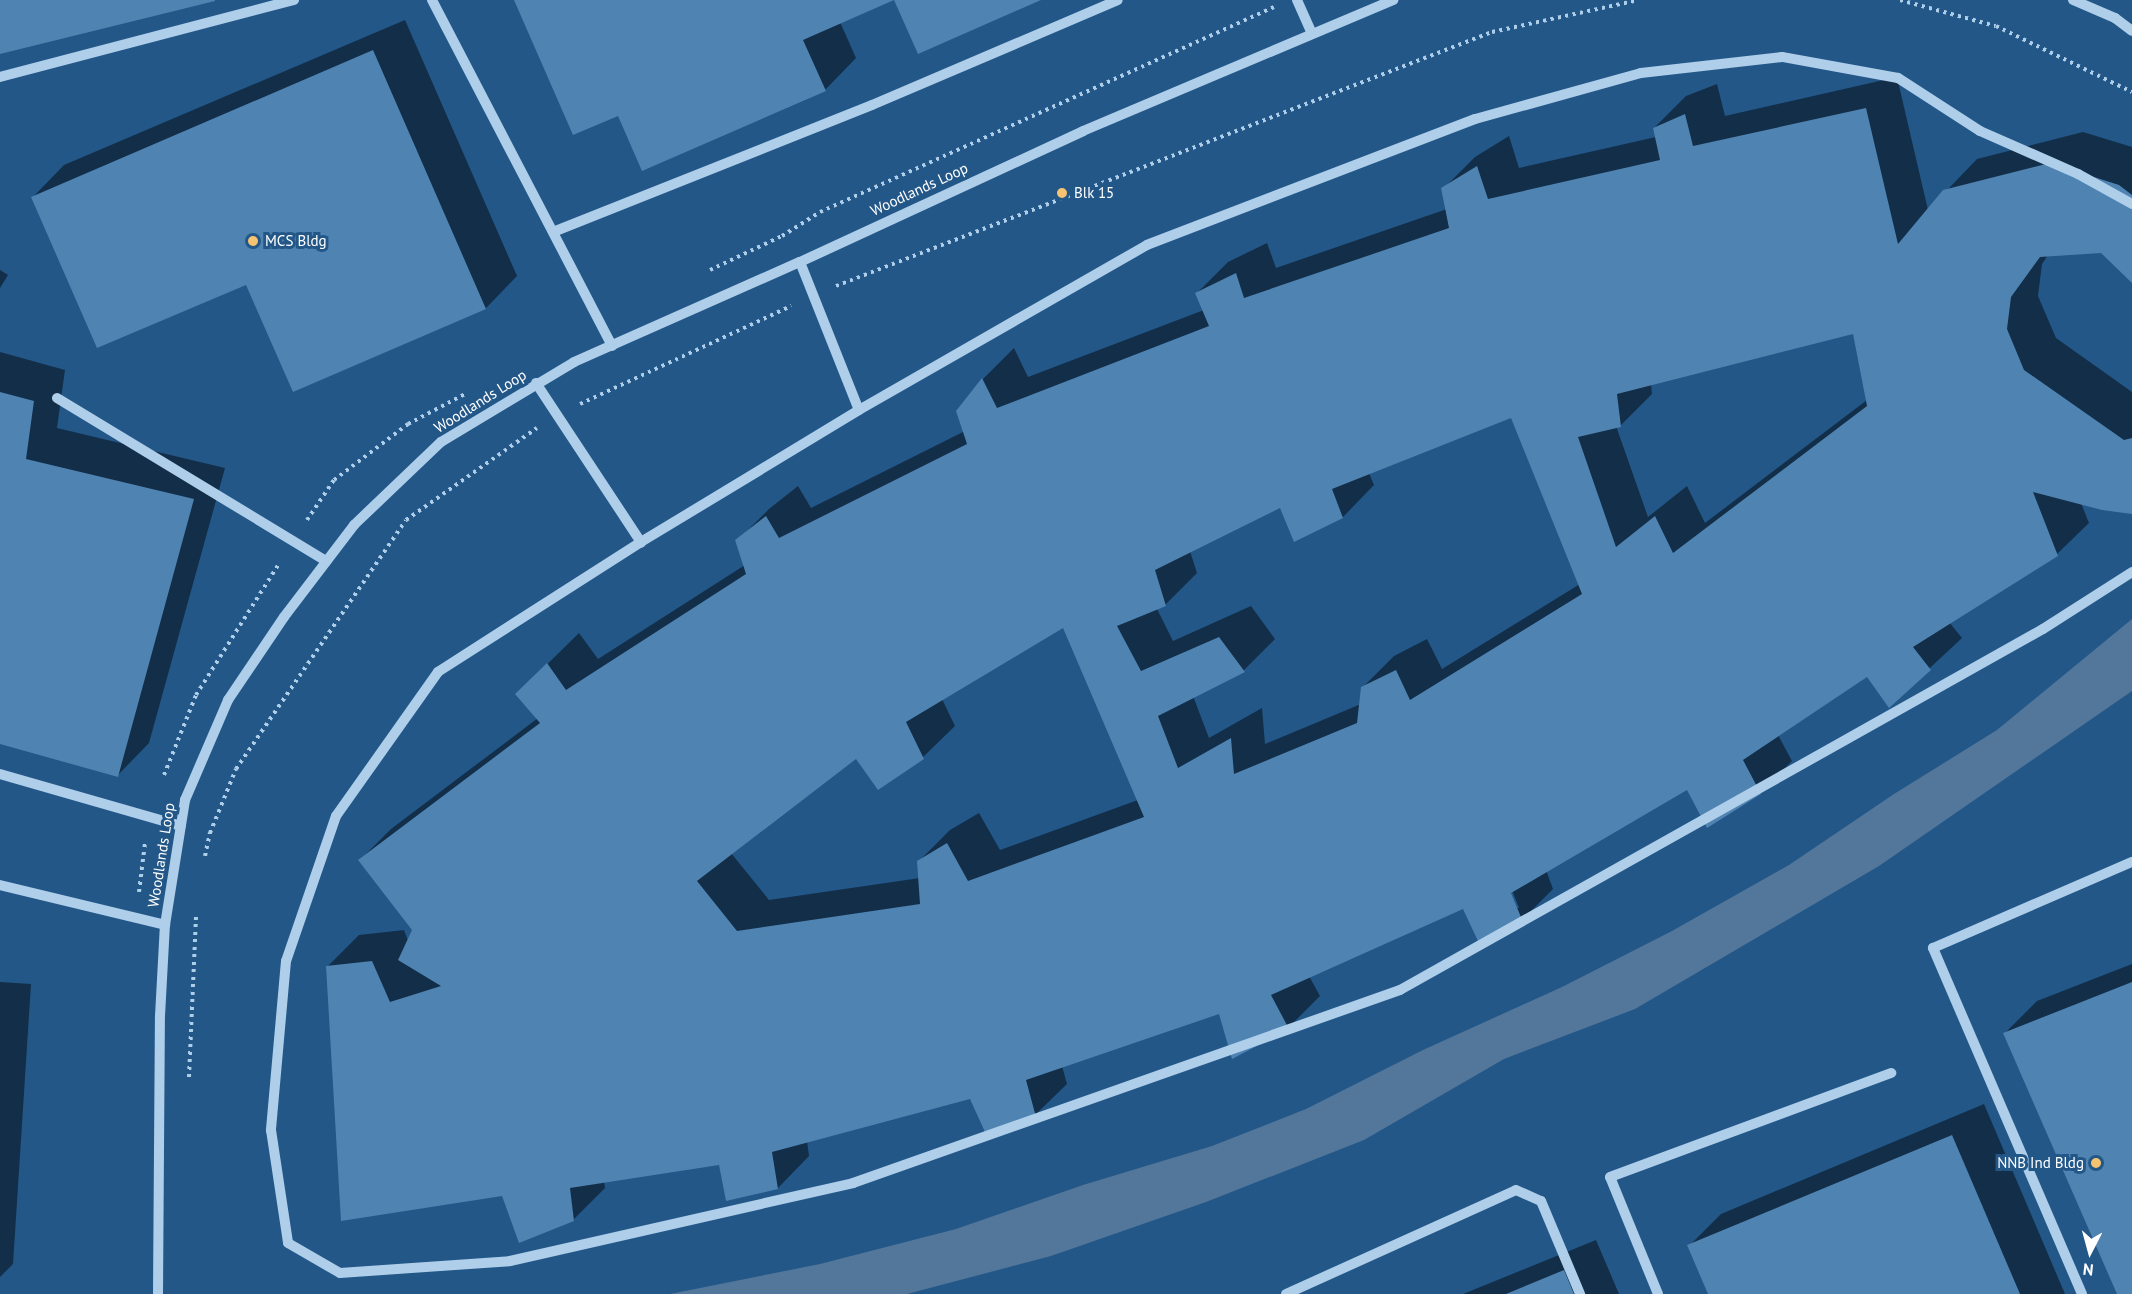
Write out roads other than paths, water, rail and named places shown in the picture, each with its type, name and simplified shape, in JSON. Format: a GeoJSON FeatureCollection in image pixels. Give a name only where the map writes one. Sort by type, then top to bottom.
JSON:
{"type":"FeatureCollection","features":[{"type":"Feature","properties":{"kind":"street"},"geometry":{"type":"LineString","coordinates":[[0,77],[294,0]]}},
{"type":"Feature","properties":{"kind":"street"},"geometry":{"type":"LineString","coordinates":[[432,0],[612,346]]}},
{"type":"Feature","properties":{"kind":"street"},"geometry":{"type":"LineString","coordinates":[[553,232],[872,105],[1118,0]]}},
{"type":"Feature","properties":{"kind":"street"},"geometry":{"type":"LineString","coordinates":[[1297,0],[1312,33]]}},
{"type":"Feature","properties":{"kind":"street","name":"Woodlands Loop"},"geometry":{"type":"LineString","coordinates":[[158,1294],[160,1016],[165,926],[185,800],[228,700],[284,617],[354,525],[441,442],[536,383],[612,346],[1083,131],[1393,0]]}},
{"type":"Feature","properties":{"kind":"street"},"geometry":{"type":"LineString","coordinates":[[2073,0],[2115,18],[2132,31]]}},
{"type":"Feature","properties":{"kind":"street"},"geometry":{"type":"LineString","coordinates":[[2132,204],[2078,174],[1980,132],[1898,78],[1782,57],[1641,73],[1475,119],[1147,245],[859,410],[641,542],[438,672],[336,816],[286,961],[271,1130],[288,1243],[340,1273],[510,1261],[853,1183],[1400,990],[2043,629],[2132,572]]}},
{"type":"Feature","properties":{"kind":"street"},"geometry":{"type":"LineString","coordinates":[[800,262],[859,410]]}},
{"type":"Feature","properties":{"kind":"street"},"geometry":{"type":"LineString","coordinates":[[536,383],[641,542]]}},
{"type":"Feature","properties":{"kind":"street"},"geometry":{"type":"LineString","coordinates":[[57,398],[326,561]]}},
{"type":"Feature","properties":{"kind":"street"},"geometry":{"type":"LineString","coordinates":[[0,774],[181,826]]}},
{"type":"Feature","properties":{"kind":"street"},"geometry":{"type":"LineString","coordinates":[[2082,1294],[1933,948],[2132,862]]}},
{"type":"Feature","properties":{"kind":"street"},"geometry":{"type":"LineString","coordinates":[[0,885],[165,926]]}},
{"type":"Feature","properties":{"kind":"street"},"geometry":{"type":"LineString","coordinates":[[1658,1294],[1610,1177],[1891,1073]]}},
{"type":"Feature","properties":{"kind":"street"},"geometry":{"type":"LineString","coordinates":[[1286,1294],[1516,1190],[1541,1202],[1580,1294]]}},
{"type":"Feature","properties":{"kind":"water"},"geometry":{"type":"Polygon","coordinates":[[[2132,619],[2132,691],[1879,866],[1635,1009],[1504,1059],[1364,1140],[1206,1202],[1051,1256],[907,1294],[670,1294],[820,1264],[956,1229],[1083,1185],[1212,1146],[1306,1109],[1423,1050],[1562,987],[1672,931],[1789,865],[1894,794],[1997,730],[2132,619]]]}},
{"type":"Feature","properties":{"kind":"place","name":"Blk 15"},"geometry":{"type":"Point","coordinates":[1062,193]}},
{"type":"Feature","properties":{"kind":"place","name":"MCS Bldg"},"geometry":{"type":"Point","coordinates":[253,241]}},
{"type":"Feature","properties":{"kind":"place","name":"NNB Ind Bldg"},"geometry":{"type":"Point","coordinates":[2096,1163]}}]}
